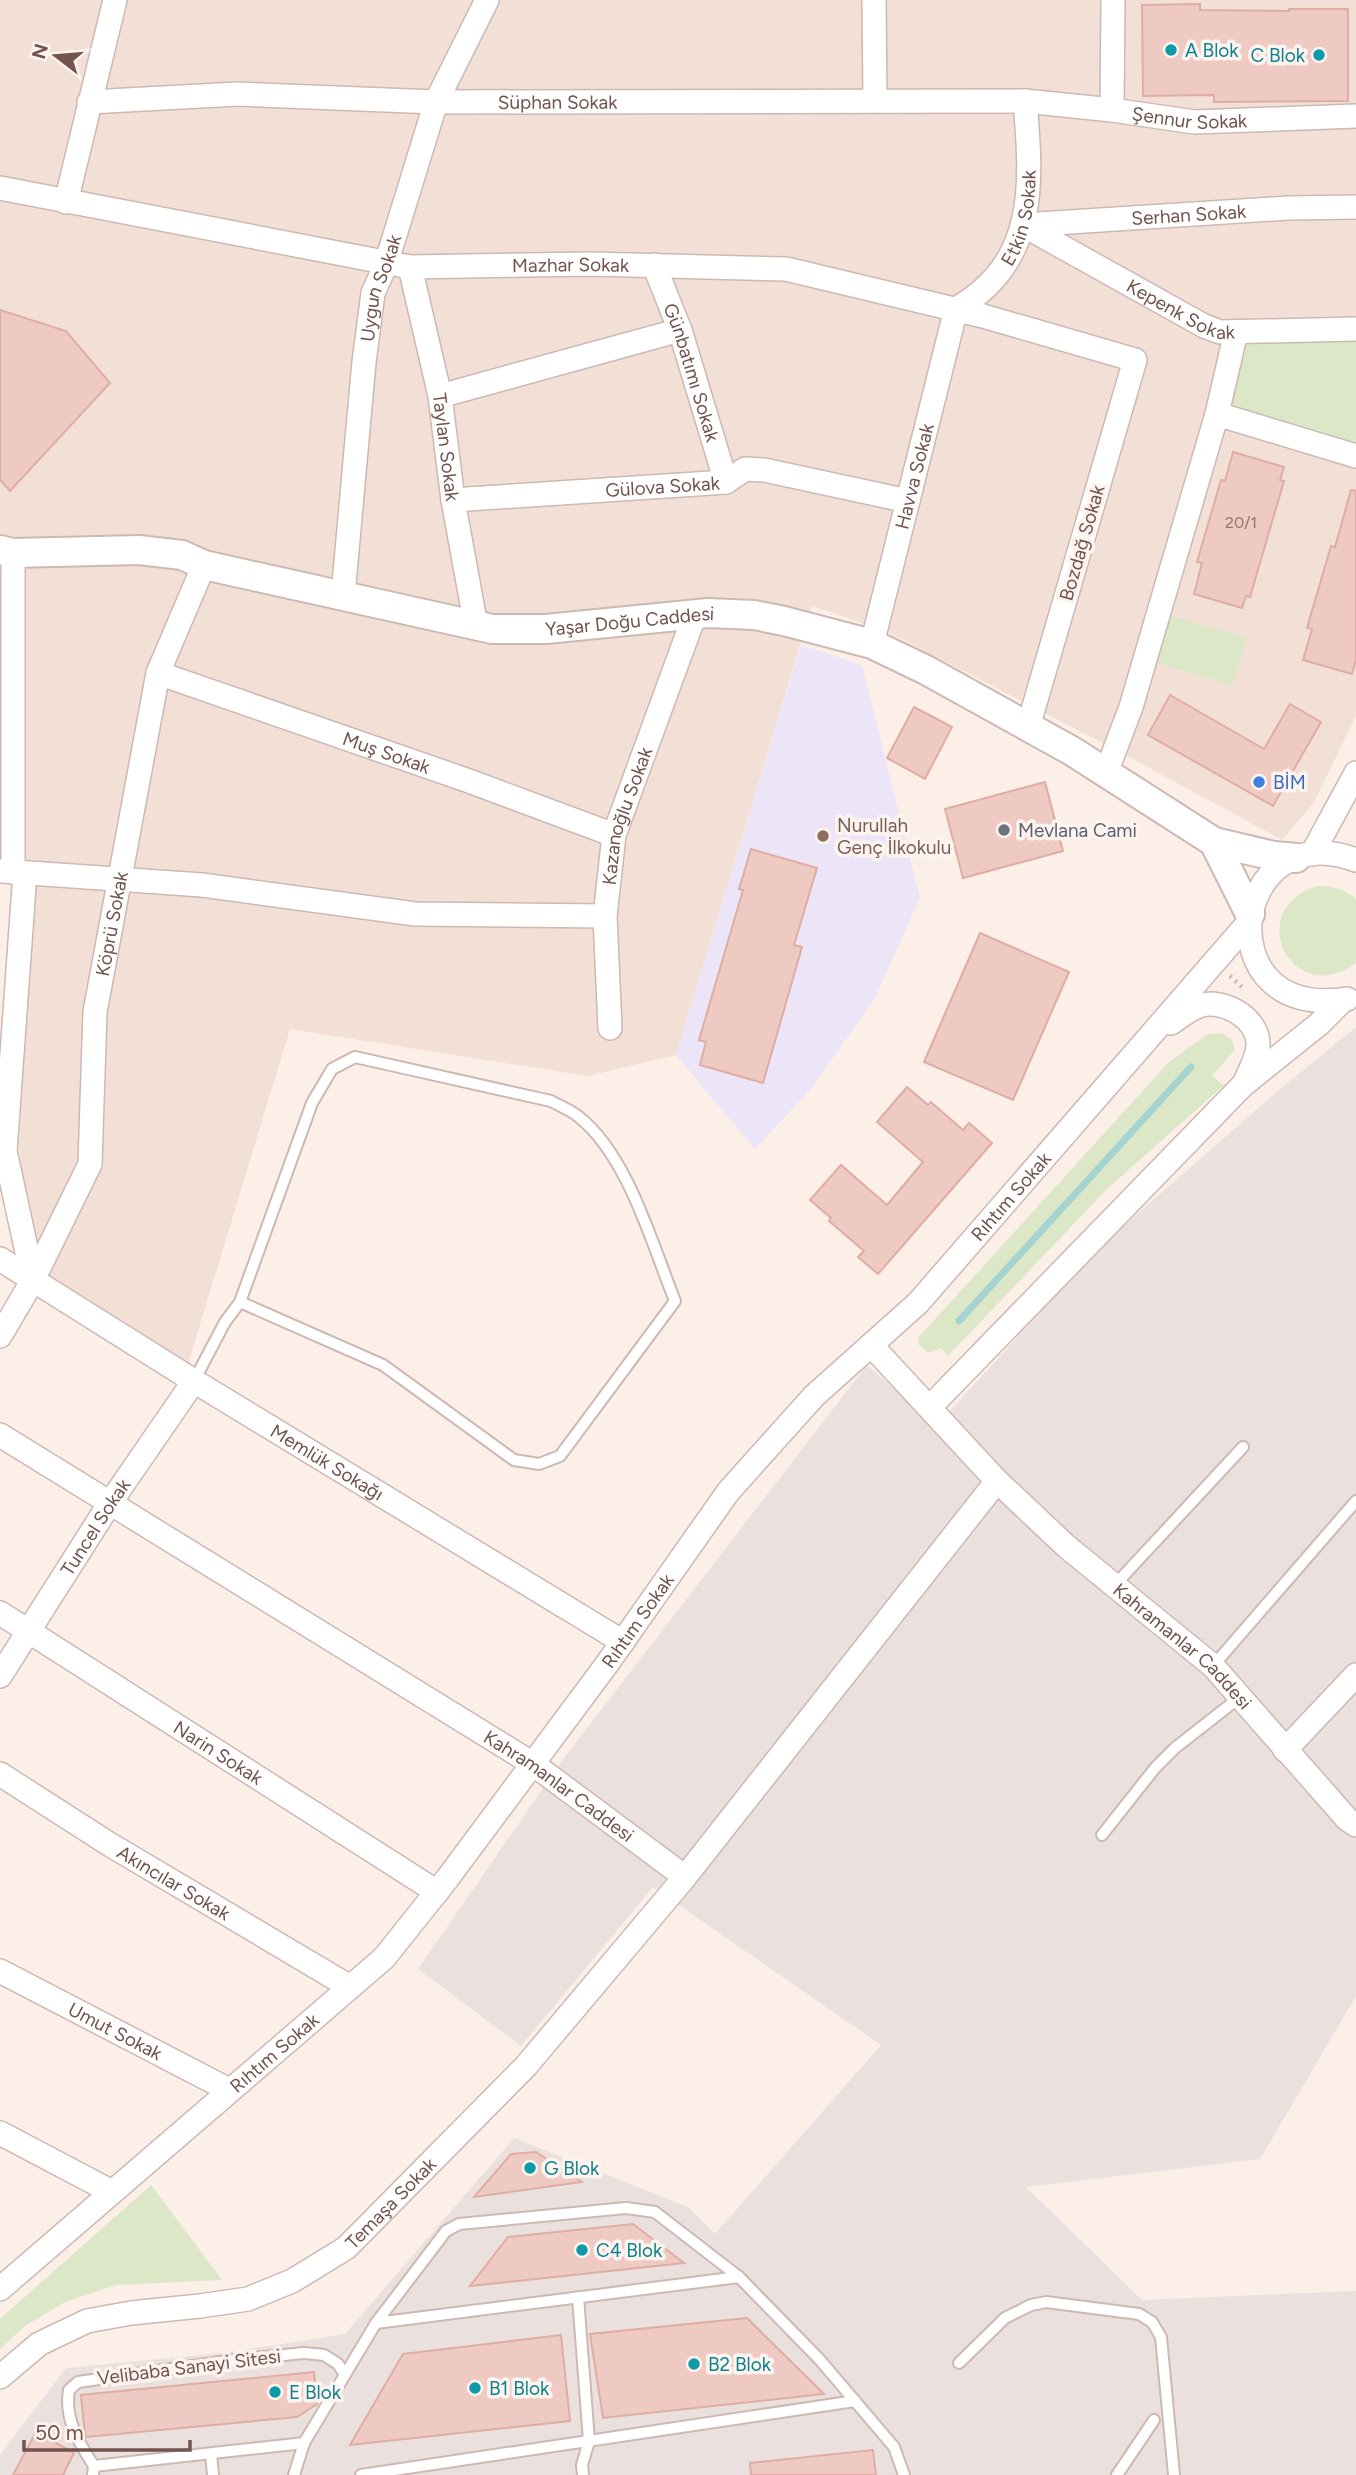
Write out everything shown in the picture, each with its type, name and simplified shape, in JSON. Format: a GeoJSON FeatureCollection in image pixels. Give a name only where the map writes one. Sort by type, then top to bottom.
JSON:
{"type":"FeatureCollection","features":[{"type":"Feature","properties":{"kind":"street"},"geometry":{"type":"LineString","coordinates":[[66,202],[116,0]]}},
{"type":"Feature","properties":{"kind":"street","name":"Uygun Sokak"},"geometry":{"type":"LineString","coordinates":[[343,595],[366,336],[373,293],[386,264],[436,102],[487,0]]}},
{"type":"Feature","properties":{"kind":"street"},"geometry":{"type":"LineString","coordinates":[[874,0],[875,100]]}},
{"type":"Feature","properties":{"kind":"street"},"geometry":{"type":"LineString","coordinates":[[1112,110],[1113,0]]}},
{"type":"Feature","properties":{"kind":"street","name":"Süphan Sokak"},"geometry":{"type":"LineString","coordinates":[[89,102],[238,94],[436,102],[1025,101]]}},
{"type":"Feature","properties":{"kind":"street","name":"Şennur Sokak"},"geometry":{"type":"LineString","coordinates":[[1025,101],[1195,122],[1356,116]]}},
{"type":"Feature","properties":{"kind":"street","name":"Etkin Sokak"},"geometry":{"type":"LineString","coordinates":[[956,309],[981,293],[1001,272],[1019,240],[1030,162],[1025,101]]}},
{"type":"Feature","properties":{"kind":"street","name":"Mazhar Sokak"},"geometry":{"type":"LineString","coordinates":[[0,188],[410,267],[654,265],[786,269],[956,309],[1135,360]]}},
{"type":"Feature","properties":{"kind":"street","name":"Serhan Sokak"},"geometry":{"type":"LineString","coordinates":[[1023,225],[1289,208],[1356,207]]}},
{"type":"Feature","properties":{"kind":"street","name":"Kepenk Sokak"},"geometry":{"type":"LineString","coordinates":[[1023,225],[1204,326],[1220,332],[1356,329]]}},
{"type":"Feature","properties":{"kind":"street","name":"Günbatımı Sokak"},"geometry":{"type":"LineString","coordinates":[[654,265],[680,330],[726,482]]}},
{"type":"Feature","properties":{"kind":"street","name":"Taylan Sokak"},"geometry":{"type":"LineString","coordinates":[[410,267],[440,396],[453,500],[477,626]]}},
{"type":"Feature","properties":{"kind":"street","name":"Havva Sokak"},"geometry":{"type":"LineString","coordinates":[[872,644],[956,309]]}},
{"type":"Feature","properties":{"kind":"street"},"geometry":{"type":"LineString","coordinates":[[440,396],[680,330]]}},
{"type":"Feature","properties":{"kind":"street"},"geometry":{"type":"LineString","coordinates":[[1106,773],[1131,707],[1217,414],[1236,332]]}},
{"type":"Feature","properties":{"kind":"street","name":"Bozdağ Sokak"},"geometry":{"type":"LineString","coordinates":[[1028,727],[1135,360]]}},
{"type":"Feature","properties":{"kind":"street"},"geometry":{"type":"LineString","coordinates":[[1217,414],[1356,456]]}},
{"type":"Feature","properties":{"kind":"street","name":"Gülova Sokak"},"geometry":{"type":"LineString","coordinates":[[453,500],[726,482],[745,468],[908,501]]}},
{"type":"Feature","properties":{"kind":"street","name":"Yaşar Doğu Caddesi"},"geometry":{"type":"LineString","coordinates":[[6,552],[139,550],[182,555],[204,565],[477,626],[514,631],[695,614],[754,615],[784,621],[872,644],[926,670],[1106,773],[1214,842]]}},
{"type":"Feature","properties":{"kind":"street"},"geometry":{"type":"LineString","coordinates":[[6,552],[12,872],[5,1151],[33,1280]]}},
{"type":"Feature","properties":{"kind":"street","name":"Köprü Sokak"},"geometry":{"type":"LineString","coordinates":[[0,1336],[33,1280],[90,1164],[95,1012],[119,879],[159,673],[204,565]]}},
{"type":"Feature","properties":{"kind":"street","name":"Kazanoğlu Sokak"},"geometry":{"type":"LineString","coordinates":[[610,1028],[605,916],[614,835],[695,614]]}},
{"type":"Feature","properties":{"kind":"street","name":"Muş Sokak"},"geometry":{"type":"LineString","coordinates":[[159,673],[469,781],[614,835]]}},
{"type":"Feature","properties":{"kind":"street"},"geometry":{"type":"LineString","coordinates":[[1304,856],[1356,774]]}},
{"type":"Feature","properties":{"kind":"street"},"geometry":{"type":"LineString","coordinates":[[1214,842],[1262,853],[1304,856],[1339,854],[1356,860]]}},
{"type":"Feature","properties":{"kind":"street"},"geometry":{"type":"LineString","coordinates":[[1214,842],[1250,918],[1251,947],[1260,968],[1276,986],[1298,999],[1323,1003],[1349,998]]}},
{"type":"Feature","properties":{"kind":"street","name":"Rıhtım Sokak"},"geometry":{"type":"LineString","coordinates":[[0,2289],[384,1958],[533,1764],[728,1492],[814,1396],[918,1303],[1250,918],[1252,904],[1262,885],[1277,869],[1304,856]]}},
{"type":"Feature","properties":{"kind":"street"},"geometry":{"type":"LineString","coordinates":[[12,872],[202,885],[415,914],[605,916]]}},
{"type":"Feature","properties":{"kind":"street"},"geometry":{"type":"LineString","coordinates":[[930,1407],[1243,1085],[1349,998]]}},
{"type":"Feature","properties":{"kind":"street"},"geometry":{"type":"LineString","coordinates":[[1151,1035],[1199,1006],[1221,1004],[1243,1015],[1258,1034],[1258,1050],[1243,1085]]}},
{"type":"Feature","properties":{"kind":"street","name":"Memlük Sokağı"},"geometry":{"type":"LineString","coordinates":[[0,1259],[194,1381],[623,1642]]}},
{"type":"Feature","properties":{"kind":"street","name":"Kahramanlar Caddesi"},"geometry":{"type":"LineString","coordinates":[[871,1345],[997,1481],[1066,1546],[1213,1666],[1347,1819],[1356,1825]]}},
{"type":"Feature","properties":{"kind":"street","name":"Tuncel Sokak"},"geometry":{"type":"LineString","coordinates":[[0,1676],[110,1503],[194,1381]]}},
{"type":"Feature","properties":{"kind":"street","name":"Kahramanlar Caddesi"},"geometry":{"type":"LineString","coordinates":[[0,1436],[533,1764],[685,1877]]}},
{"type":"Feature","properties":{"kind":"street"},"geometry":{"type":"LineString","coordinates":[[685,1877],[997,1481]]}},
{"type":"Feature","properties":{"kind":"street","name":"Narin Sokak"},"geometry":{"type":"LineString","coordinates":[[0,1613],[436,1892]]}},
{"type":"Feature","properties":{"kind":"street"},"geometry":{"type":"LineString","coordinates":[[1285,1750],[1356,1675]]}},
{"type":"Feature","properties":{"kind":"street","name":"Akıncılar Sokak"},"geometry":{"type":"LineString","coordinates":[[0,1774],[109,1844],[350,1987]]}},
{"type":"Feature","properties":{"kind":"street","name":"Temaşa Sokak"},"geometry":{"type":"LineString","coordinates":[[0,2377],[39,2344],[87,2321],[248,2299],[292,2281],[346,2248],[526,2066],[685,1877]]}},
{"type":"Feature","properties":{"kind":"street","name":"Umut Sokak"},"geometry":{"type":"LineString","coordinates":[[0,1971],[229,2090]]}},
{"type":"Feature","properties":{"kind":"street"},"geometry":{"type":"LineString","coordinates":[[0,2133],[112,2192]]}},
{"type":"Feature","properties":{"kind":"lane"},"geometry":{"type":"LineString","coordinates":[[194,1381],[225,1322],[240,1302],[312,1102],[332,1069],[355,1057],[551,1101],[579,1116],[601,1139],[621,1169],[675,1301],[560,1456],[539,1464],[514,1460],[383,1365],[240,1302]]}},
{"type":"Feature","properties":{"kind":"lane"},"geometry":{"type":"LineString","coordinates":[[1113,1587],[1243,1447]]}},
{"type":"Feature","properties":{"kind":"lane"},"geometry":{"type":"LineString","coordinates":[[1213,1666],[1356,1501]]}},
{"type":"Feature","properties":{"kind":"lane"},"geometry":{"type":"LineString","coordinates":[[1102,1835],[1155,1768],[1175,1748],[1240,1698]]}},
{"type":"Feature","properties":{"kind":"lane"},"geometry":{"type":"LineString","coordinates":[[294,2475],[304,2443],[376,2323],[446,2231],[459,2224],[626,2208],[655,2212],[739,2277],[820,2360],[894,2447],[904,2475]]}},
{"type":"Feature","properties":{"kind":"lane"},"geometry":{"type":"LineString","coordinates":[[376,2323],[739,2277]]}},
{"type":"Feature","properties":{"kind":"lane"},"geometry":{"type":"LineString","coordinates":[[578,2297],[589,2441],[582,2465],[583,2475]]}},
{"type":"Feature","properties":{"kind":"lane"},"geometry":{"type":"LineString","coordinates":[[959,2363],[1005,2318],[1031,2305],[1061,2302],[1146,2317],[1158,2328],[1161,2337],[1174,2475]]}},
{"type":"Feature","properties":{"kind":"lane","name":"Velibaba Sanayi Sitesi"},"geometry":{"type":"LineString","coordinates":[[304,2443],[93,2471],[77,2439],[69,2414],[69,2390],[78,2382],[304,2353],[324,2355],[338,2364],[345,2375]]}},
{"type":"Feature","properties":{"kind":"lane"},"geometry":{"type":"LineString","coordinates":[[362,2475],[855,2401]]}},
{"type":"Feature","properties":{"kind":"lane"},"geometry":{"type":"LineString","coordinates":[[1117,2475],[1154,2420]]}},
{"type":"Feature","properties":{"kind":"lane"},"geometry":{"type":"LineString","coordinates":[[211,2454],[213,2475]]}},
{"type":"Feature","properties":{"kind":"shaded area"},"geometry":{"type":"Polygon","coordinates":[[[0,0],[1356,0],[1356,716],[1313,804],[1282,840],[1120,752],[888,632],[812,606],[676,1055],[588,1076],[290,1029],[188,1364],[45,1273],[26,1215],[19,1148],[34,862],[0,859],[0,0]]]}},
{"type":"Feature","properties":{"kind":"shaded area","name":"Nurullah Genç İlkokulu"},"geometry":{"type":"Polygon","coordinates":[[[801,645],[862,665],[920,898],[875,998],[811,1089],[755,1149],[676,1055],[801,645]]]}},
{"type":"Feature","properties":{"kind":"shaded area"},"geometry":{"type":"Polygon","coordinates":[[[1356,1027],[1356,1996],[1260,2159],[1026,2187],[1142,2300],[1356,2291],[1356,2475],[0,2475],[0,2455],[66,2368],[223,2353],[345,2334],[514,2138],[688,2207],[715,2234],[881,2045],[653,1887],[521,2046],[418,1969],[564,1758],[867,1365],[936,1426],[1104,1243],[1279,1090],[1356,1027]]]}},
{"type":"Feature","properties":{"kind":"green space"},"geometry":{"type":"Polygon","coordinates":[[[1356,335],[1356,448],[1235,408],[1232,401],[1249,340],[1356,335]]]}},
{"type":"Feature","properties":{"kind":"green space"},"geometry":{"type":"Polygon","coordinates":[[[1166,614],[1246,638],[1233,685],[1153,662],[1166,614]]]}},
{"type":"Feature","properties":{"kind":"green space"},"geometry":{"type":"Polygon","coordinates":[[[1317,886],[1338,889],[1356,899],[1356,963],[1333,974],[1312,974],[1296,966],[1284,951],[1280,933],[1282,915],[1295,898],[1317,886]]]}},
{"type":"Feature","properties":{"kind":"green space"},"geometry":{"type":"Polygon","coordinates":[[[1221,1033],[1231,1039],[1235,1050],[1212,1076],[1224,1085],[1106,1190],[948,1356],[941,1348],[928,1353],[919,1345],[918,1338],[1168,1063],[1206,1035],[1221,1033]]]}},
{"type":"Feature","properties":{"kind":"green space"},"geometry":{"type":"Polygon","coordinates":[[[151,2185],[222,2280],[116,2285],[65,2302],[25,2326],[0,2349],[0,2319],[151,2185]]]}},
{"type":"Feature","properties":{"kind":"building"},"geometry":{"type":"Polygon","coordinates":[[[1200,4],[1200,10],[1348,9],[1348,101],[1214,102],[1214,95],[1143,96],[1142,5],[1200,4]]]}},
{"type":"Feature","properties":{"kind":"building"},"geometry":{"type":"Polygon","coordinates":[[[0,310],[66,331],[110,383],[10,491],[0,480],[0,310]]]}},
{"type":"Feature","properties":{"kind":"building"},"geometry":{"type":"Polygon","coordinates":[[[1233,452],[1284,467],[1280,480],[1284,481],[1250,597],[1246,596],[1242,608],[1194,594],[1202,563],[1197,562],[1221,480],[1225,481],[1233,452]]]}},
{"type":"Feature","properties":{"kind":"building"},"geometry":{"type":"Polygon","coordinates":[[[1351,490],[1356,491],[1356,660],[1352,674],[1303,660],[1312,629],[1307,628],[1351,490]]]}},
{"type":"Feature","properties":{"kind":"building"},"geometry":{"type":"Polygon","coordinates":[[[1170,695],[1264,749],[1290,704],[1321,722],[1273,806],[1148,735],[1170,695]]]}},
{"type":"Feature","properties":{"kind":"building"},"geometry":{"type":"Polygon","coordinates":[[[914,707],[952,727],[925,779],[887,758],[914,707]]]}},
{"type":"Feature","properties":{"kind":"building","name":"Mevlana Cami"},"geometry":{"type":"Polygon","coordinates":[[[1045,782],[1063,851],[963,878],[945,809],[1045,782]]]}},
{"type":"Feature","properties":{"kind":"building"},"geometry":{"type":"Polygon","coordinates":[[[751,849],[817,868],[794,945],[802,947],[763,1083],[700,1065],[706,1042],[699,1040],[743,890],[739,889],[751,849]]]}},
{"type":"Feature","properties":{"kind":"building"},"geometry":{"type":"Polygon","coordinates":[[[980,933],[1069,972],[1013,1100],[924,1062],[980,933]]]}},
{"type":"Feature","properties":{"kind":"building"},"geometry":{"type":"Polygon","coordinates":[[[907,1087],[928,1105],[931,1102],[963,1130],[969,1123],[992,1143],[878,1274],[858,1257],[864,1251],[829,1221],[831,1218],[810,1200],[841,1165],[887,1205],[923,1162],[877,1122],[907,1087]]]}},
{"type":"Feature","properties":{"kind":"building","name":"G Blok"},"geometry":{"type":"Polygon","coordinates":[[[536,2152],[582,2182],[474,2197],[511,2154],[536,2152]]]}},
{"type":"Feature","properties":{"kind":"building","name":"C4 Blok"},"geometry":{"type":"Polygon","coordinates":[[[633,2224],[684,2263],[470,2286],[508,2237],[633,2224]]]}},
{"type":"Feature","properties":{"kind":"building","name":"B2 Blok"},"geometry":{"type":"Polygon","coordinates":[[[747,2318],[824,2394],[603,2418],[590,2334],[747,2318]]]}},
{"type":"Feature","properties":{"kind":"building","name":"B1 Blok"},"geometry":{"type":"Polygon","coordinates":[[[561,2335],[570,2421],[350,2445],[403,2354],[561,2335]]]}},
{"type":"Feature","properties":{"kind":"building"},"geometry":{"type":"Polygon","coordinates":[[[314,2372],[317,2404],[297,2417],[85,2435],[81,2395],[314,2372]]]}},
{"type":"Feature","properties":{"kind":"building"},"geometry":{"type":"Polygon","coordinates":[[[36,2432],[74,2453],[63,2475],[13,2475],[36,2432]]]}},
{"type":"Feature","properties":{"kind":"building"},"geometry":{"type":"Polygon","coordinates":[[[873,2450],[876,2475],[751,2475],[750,2463],[873,2450]]]}},
{"type":"Feature","properties":{"kind":"waterway"},"geometry":{"type":"LineString","coordinates":[[959,1321],[1191,1067]]}},
{"type":"Feature","properties":{"kind":"place","name":"A Blok"},"geometry":{"type":"Point","coordinates":[1171,50]}},
{"type":"Feature","properties":{"kind":"place","name":"C Blok"},"geometry":{"type":"Point","coordinates":[1319,55]}},
{"type":"Feature","properties":{"kind":"place","name":"BİM"},"geometry":{"type":"Point","coordinates":[1259,782]}},
{"type":"Feature","properties":{"kind":"place","name":"Mevlana Cami"},"geometry":{"type":"Point","coordinates":[1004,830]}},
{"type":"Feature","properties":{"kind":"place","name":"Nurullah Genç İlkokulu"},"geometry":{"type":"Point","coordinates":[823,836]}},
{"type":"Feature","properties":{"kind":"place","name":"G Blok"},"geometry":{"type":"Point","coordinates":[530,2168]}},
{"type":"Feature","properties":{"kind":"place","name":"C4 Blok"},"geometry":{"type":"Point","coordinates":[582,2250]}},
{"type":"Feature","properties":{"kind":"place","name":"B2 Blok"},"geometry":{"type":"Point","coordinates":[694,2364]}},
{"type":"Feature","properties":{"kind":"place","name":"B1 Blok"},"geometry":{"type":"Point","coordinates":[475,2388]}},
{"type":"Feature","properties":{"kind":"place","name":"E Blok"},"geometry":{"type":"Point","coordinates":[275,2392]}}]}
